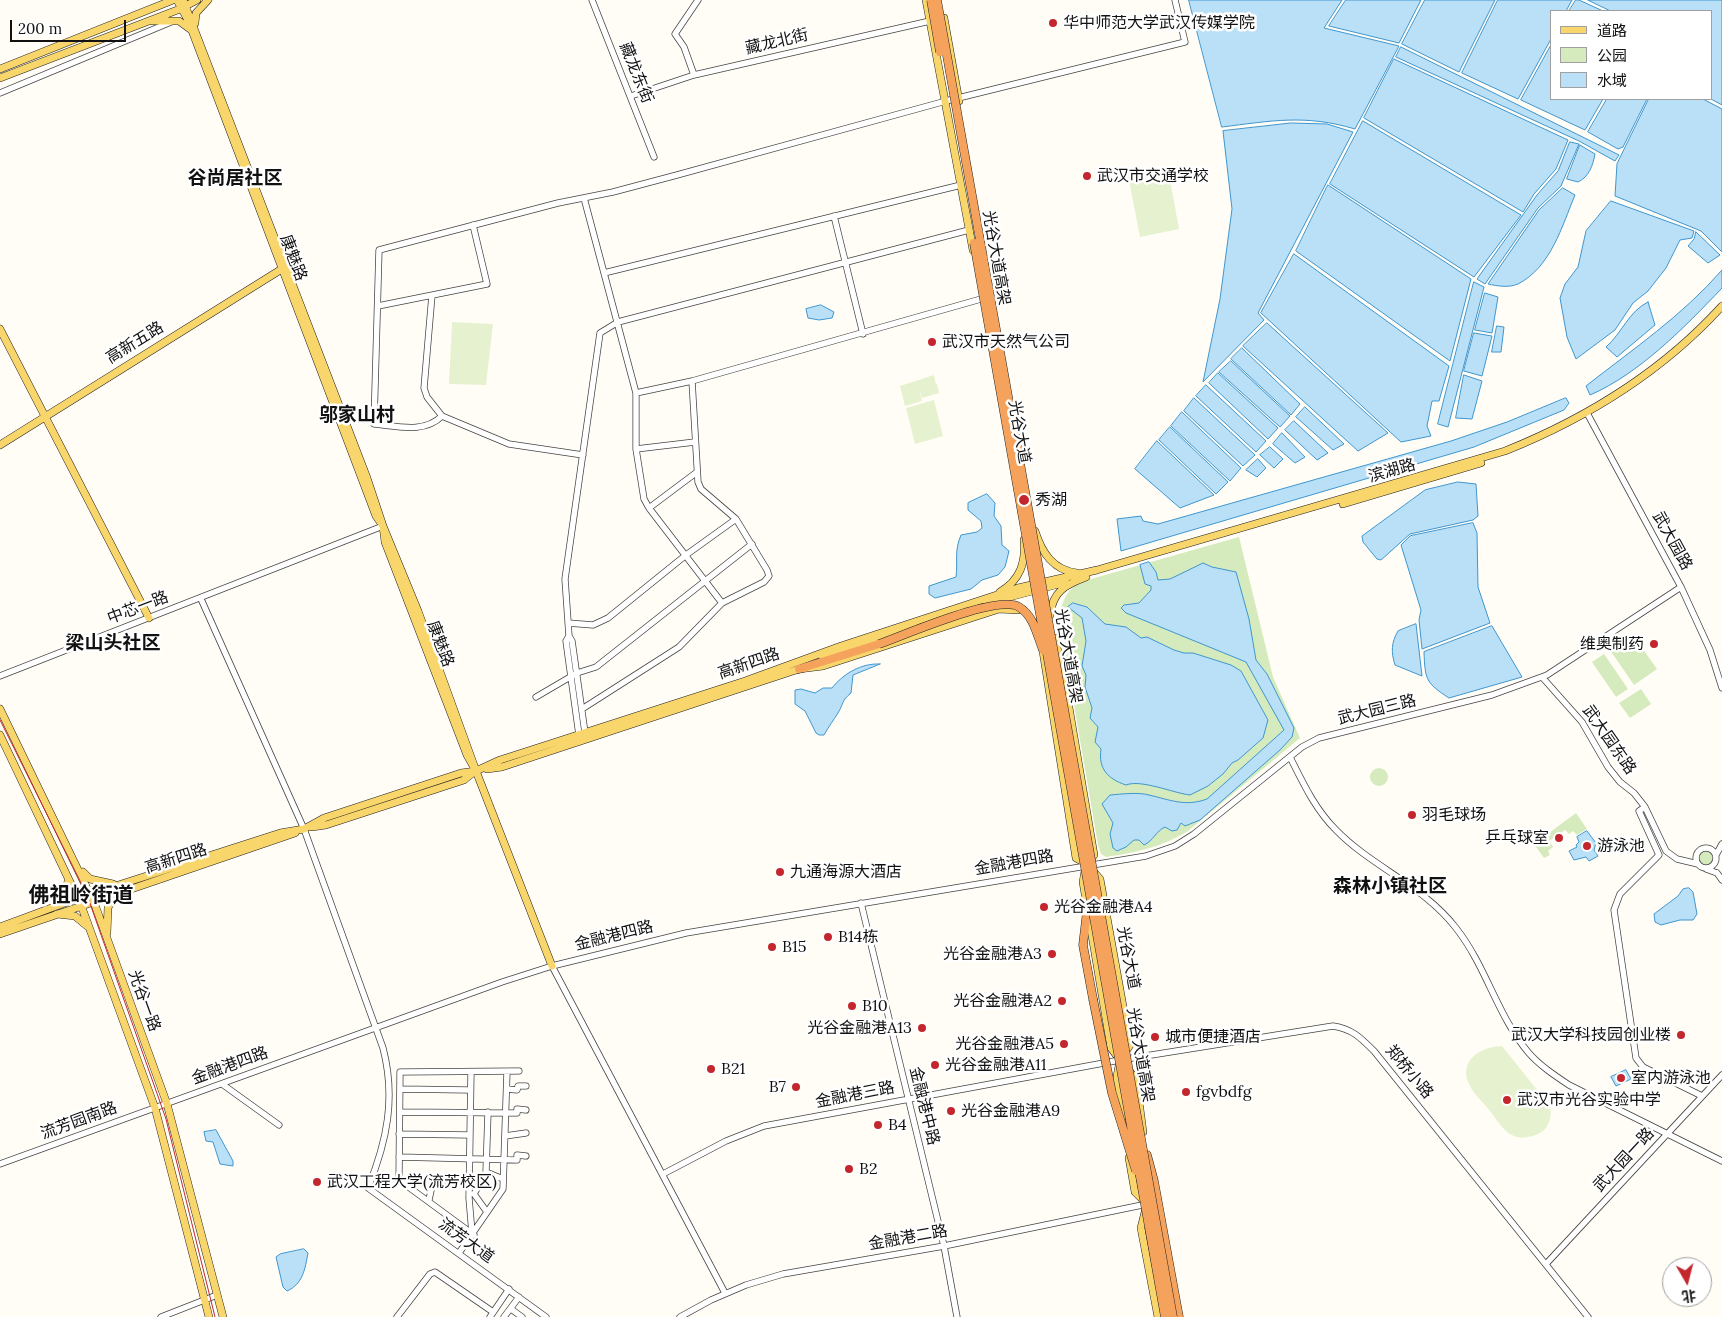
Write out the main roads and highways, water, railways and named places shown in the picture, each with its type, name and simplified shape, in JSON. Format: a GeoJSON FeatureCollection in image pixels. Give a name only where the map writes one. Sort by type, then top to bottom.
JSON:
{"type":"FeatureCollection","features":[{"type":"Feature","properties":{"kind":"highway","name":"光谷大道高架"},"geometry":{"type":"LineString","coordinates":[[931,0],[1143,1187],[1164,1317]]}},
{"type":"Feature","properties":{"kind":"highway","name":"光谷大道高架"},"geometry":{"type":"LineString","coordinates":[[939,0],[1173,1317]]}},
{"type":"Feature","properties":{"kind":"highway"},"geometry":{"type":"LineString","coordinates":[[799,669],[880,644],[984,607],[1010,603],[1018,606],[1031,619],[1044,652],[1054,691]]}},
{"type":"Feature","properties":{"kind":"highway"},"geometry":{"type":"LineString","coordinates":[[1088,911],[1083,945],[1092,999],[1112,1093],[1132,1160],[1143,1187]]}},
{"type":"Feature","properties":{"kind":"highway"},"geometry":{"type":"LineString","coordinates":[[1146,1153],[1159,1207],[1178,1317]]}},
{"type":"Feature","properties":{"kind":"main road"},"geometry":{"type":"LineString","coordinates":[[160,6],[166,0]]}},
{"type":"Feature","properties":{"kind":"main road"},"geometry":{"type":"LineString","coordinates":[[0,68],[173,0]]}},
{"type":"Feature","properties":{"kind":"main road","name":"康魅路"},"geometry":{"type":"LineString","coordinates":[[177,0],[183,5],[194,30],[383,526],[386,542],[467,755],[476,771],[552,966]]}},
{"type":"Feature","properties":{"kind":"main road"},"geometry":{"type":"LineString","coordinates":[[0,78],[197,0]]}},
{"type":"Feature","properties":{"kind":"main road"},"geometry":{"type":"LineString","coordinates":[[194,30],[196,13],[208,0]]}},
{"type":"Feature","properties":{"kind":"main road","name":"光谷大道"},"geometry":{"type":"LineString","coordinates":[[926,0],[946,101],[1024,540],[1076,858],[1086,864],[1100,879],[1124,1009],[1130,1044],[1120,1060],[1116,1082],[1135,1192],[1147,1204],[1159,1225],[1178,1317]]}},
{"type":"Feature","properties":{"kind":"main road","name":"光谷大道"},"geometry":{"type":"LineString","coordinates":[[939,0],[958,98],[1032,524],[1066,690],[1094,855],[1086,864],[1083,882],[1111,1048],[1136,1079],[1152,1188],[1141,1228],[1158,1317]]}},
{"type":"Feature","properties":{"kind":"main road"},"geometry":{"type":"LineString","coordinates":[[142,22],[176,20],[185,23],[194,30]]}},
{"type":"Feature","properties":{"kind":"main road","name":"高新五路"},"geometry":{"type":"LineString","coordinates":[[0,444],[284,267]]}},
{"type":"Feature","properties":{"kind":"main road","name":"滨湖路"},"geometry":{"type":"LineString","coordinates":[[1587,414],[1637,382],[1696,335],[1722,306]]}},
{"type":"Feature","properties":{"kind":"main road","name":"滨湖路"},"geometry":{"type":"LineString","coordinates":[[1032,588],[1444,476],[1536,443],[1639,385],[1698,338],[1722,311]]}},
{"type":"Feature","properties":{"kind":"main road"},"geometry":{"type":"LineString","coordinates":[[0,329],[147,619]]}},
{"type":"Feature","properties":{"kind":"main road"},"geometry":{"type":"LineString","coordinates":[[0,335],[43,416]]}},
{"type":"Feature","properties":{"kind":"main road"},"geometry":{"type":"LineString","coordinates":[[1032,524],[1038,541],[1049,561],[1070,572],[1088,574]]}},
{"type":"Feature","properties":{"kind":"main road"},"geometry":{"type":"LineString","coordinates":[[992,597],[1014,582],[1020,573],[1025,554],[1024,540]]}},
{"type":"Feature","properties":{"kind":"main road"},"geometry":{"type":"LineString","coordinates":[[1050,615],[1051,604],[1059,590],[1088,574]]}},
{"type":"Feature","properties":{"kind":"main road","name":"高新四路"},"geometry":{"type":"LineString","coordinates":[[476,771],[511,764],[799,669],[838,652],[1032,588]]}},
{"type":"Feature","properties":{"kind":"main road","name":"高新四路"},"geometry":{"type":"LineString","coordinates":[[80,902],[90,894],[126,882],[280,833],[326,825],[464,780],[476,771],[500,760],[992,597],[1032,588]]}},
{"type":"Feature","properties":{"kind":"main road","name":"高新四路"},"geometry":{"type":"LineString","coordinates":[[799,669],[823,666],[952,626],[999,609],[1018,610],[1032,622],[1042,644]]}},
{"type":"Feature","properties":{"kind":"main road","name":"光谷一路"},"geometry":{"type":"LineString","coordinates":[[0,709],[94,901],[167,1104],[223,1317]]}},
{"type":"Feature","properties":{"kind":"main road","name":"光谷一路"},"geometry":{"type":"LineString","coordinates":[[0,735],[80,902],[155,1108],[209,1317]]}},
{"type":"Feature","properties":{"kind":"main road","name":"高新四路"},"geometry":{"type":"LineString","coordinates":[[1,929],[80,902],[94,901],[283,839],[304,829]]}},
{"type":"Feature","properties":{"kind":"main road"},"geometry":{"type":"LineString","coordinates":[[78,867],[90,879],[100,883],[126,882]]}},
{"type":"Feature","properties":{"kind":"main road"},"geometry":{"type":"LineString","coordinates":[[67,875],[69,882],[66,896],[53,911],[75,916],[84,922],[91,931]]}},
{"type":"Feature","properties":{"kind":"main road"},"geometry":{"type":"LineString","coordinates":[[107,938],[108,907],[121,892]]}},
{"type":"Feature","properties":{"kind":"water"},"geometry":{"type":"Polygon","coordinates":[[[1189,0],[1342,0],[1324,28],[1399,46],[1355,129],[1337,124],[1304,120],[1272,121],[1222,127],[1189,0]]]}},
{"type":"Feature","properties":{"kind":"water"},"geometry":{"type":"Polygon","coordinates":[[[1346,0],[1421,0],[1399,43],[1329,26],[1346,0]]]}},
{"type":"Feature","properties":{"kind":"water"},"geometry":{"type":"Polygon","coordinates":[[[1425,0],[1495,0],[1459,72],[1402,44],[1425,0]]]}},
{"type":"Feature","properties":{"kind":"water"},"geometry":{"type":"Polygon","coordinates":[[[1498,0],[1572,0],[1567,10],[1550,10],[1550,41],[1518,99],[1462,73],[1498,0]]]}},
{"type":"Feature","properties":{"kind":"water"},"geometry":{"type":"Polygon","coordinates":[[[1576,0],[1579,0],[1601,10],[1570,10],[1576,0]]]}},
{"type":"Feature","properties":{"kind":"water"},"geometry":{"type":"Polygon","coordinates":[[[1588,0],[1722,0],[1722,105],[1712,100],[1712,10],[1609,10],[1588,0]]]}},
{"type":"Feature","properties":{"kind":"water"},"geometry":{"type":"Polygon","coordinates":[[[1401,47],[1619,155],[1615,161],[1579,141],[1396,57],[1401,47]]]}},
{"type":"Feature","properties":{"kind":"water"},"geometry":{"type":"Polygon","coordinates":[[[1550,47],[1550,100],[1602,100],[1585,130],[1521,100],[1550,47]]]}},
{"type":"Feature","properties":{"kind":"water"},"geometry":{"type":"Polygon","coordinates":[[[1394,59],[1568,140],[1556,169],[1534,194],[1523,212],[1364,118],[1394,59]]]}},
{"type":"Feature","properties":{"kind":"water"},"geometry":{"type":"Polygon","coordinates":[[[1606,100],[1646,100],[1623,147],[1618,149],[1588,132],[1606,100]]]}},
{"type":"Feature","properties":{"kind":"water"},"geometry":{"type":"Polygon","coordinates":[[[1649,100],[1705,100],[1722,109],[1722,252],[1701,231],[1615,196],[1617,164],[1649,100]]]}},
{"type":"Feature","properties":{"kind":"water"},"geometry":{"type":"Polygon","coordinates":[[[1363,121],[1521,215],[1474,277],[1330,184],[1363,121]]]}},
{"type":"Feature","properties":{"kind":"water"},"geometry":{"type":"Polygon","coordinates":[[[1291,123],[1327,124],[1353,132],[1258,313],[1264,320],[1203,382],[1220,299],[1232,209],[1223,131],[1291,123]]]}},
{"type":"Feature","properties":{"kind":"water"},"geometry":{"type":"Polygon","coordinates":[[[1570,142],[1579,144],[1561,186],[1538,208],[1485,284],[1477,279],[1537,195],[1558,171],[1570,142]]]}},
{"type":"Feature","properties":{"kind":"water"},"geometry":{"type":"Polygon","coordinates":[[[1580,145],[1595,154],[1590,170],[1578,182],[1567,179],[1580,145]]]}},
{"type":"Feature","properties":{"kind":"water"},"geometry":{"type":"Polygon","coordinates":[[[1328,185],[1471,279],[1450,361],[1296,251],[1328,185]]]}},
{"type":"Feature","properties":{"kind":"water"},"geometry":{"type":"Polygon","coordinates":[[[1563,188],[1575,195],[1560,232],[1547,257],[1529,277],[1518,284],[1503,286],[1488,284],[1539,210],[1563,188]]]}},
{"type":"Feature","properties":{"kind":"water"},"geometry":{"type":"Polygon","coordinates":[[[1611,201],[1694,231],[1692,238],[1680,240],[1666,268],[1648,291],[1633,303],[1615,330],[1576,359],[1567,337],[1560,298],[1565,284],[1578,267],[1586,231],[1611,201]]]}},
{"type":"Feature","properties":{"kind":"water"},"geometry":{"type":"Polygon","coordinates":[[[1696,232],[1720,255],[1708,263],[1688,246],[1694,239],[1696,232]]]}},
{"type":"Feature","properties":{"kind":"water"},"geometry":{"type":"Polygon","coordinates":[[[1294,254],[1449,366],[1439,401],[1432,401],[1427,426],[1431,436],[1401,442],[1261,313],[1294,254]]]}},
{"type":"Feature","properties":{"kind":"water"},"geometry":{"type":"Polygon","coordinates":[[[1722,270],[1722,288],[1693,318],[1644,362],[1608,386],[1590,395],[1586,386],[1674,317],[1707,287],[1722,270]]]}},
{"type":"Feature","properties":{"kind":"water"},"geometry":{"type":"Polygon","coordinates":[[[1474,282],[1484,287],[1448,427],[1438,424],[1474,282]]]}},
{"type":"Feature","properties":{"kind":"water"},"geometry":{"type":"Polygon","coordinates":[[[1485,293],[1498,297],[1492,333],[1475,330],[1485,293]]]}},
{"type":"Feature","properties":{"kind":"water"},"geometry":{"type":"Polygon","coordinates":[[[1648,302],[1655,325],[1617,357],[1606,347],[1636,311],[1648,302]]]}},
{"type":"Feature","properties":{"kind":"water"},"geometry":{"type":"Polygon","coordinates":[[[821,305],[834,312],[832,318],[819,320],[808,318],[806,309],[821,305]]]}},
{"type":"Feature","properties":{"kind":"water"},"geometry":{"type":"Polygon","coordinates":[[[1267,323],[1388,433],[1358,451],[1243,346],[1267,323]]]}},
{"type":"Feature","properties":{"kind":"water"},"geometry":{"type":"Polygon","coordinates":[[[1497,326],[1504,327],[1501,352],[1492,352],[1497,326]]]}},
{"type":"Feature","properties":{"kind":"water"},"geometry":{"type":"Polygon","coordinates":[[[1474,333],[1492,336],[1482,376],[1464,371],[1474,333]]]}},
{"type":"Feature","properties":{"kind":"water"},"geometry":{"type":"Polygon","coordinates":[[[1242,348],[1300,404],[1291,415],[1231,359],[1242,348]]]}},
{"type":"Feature","properties":{"kind":"water"},"geometry":{"type":"Polygon","coordinates":[[[1231,361],[1290,416],[1280,427],[1219,372],[1231,361]]]}},
{"type":"Feature","properties":{"kind":"water"},"geometry":{"type":"Polygon","coordinates":[[[1218,373],[1278,428],[1268,439],[1209,383],[1218,373]]]}},
{"type":"Feature","properties":{"kind":"water"},"geometry":{"type":"Polygon","coordinates":[[[1464,375],[1482,381],[1472,419],[1456,418],[1464,375]]]}},
{"type":"Feature","properties":{"kind":"water"},"geometry":{"type":"Polygon","coordinates":[[[1206,385],[1266,441],[1256,452],[1196,396],[1206,385]]]}},
{"type":"Feature","properties":{"kind":"water"},"geometry":{"type":"Polygon","coordinates":[[[1194,398],[1255,455],[1243,466],[1184,411],[1194,398]]]}},
{"type":"Feature","properties":{"kind":"water"},"geometry":{"type":"Polygon","coordinates":[[[1566,398],[1569,403],[1564,410],[1474,447],[1121,551],[1117,519],[1141,516],[1143,521],[1158,524],[1451,441],[1507,422],[1566,398]]]}},
{"type":"Feature","properties":{"kind":"water"},"geometry":{"type":"Polygon","coordinates":[[[1305,407],[1344,444],[1333,450],[1296,417],[1305,407]]]}},
{"type":"Feature","properties":{"kind":"water"},"geometry":{"type":"Polygon","coordinates":[[[1182,412],[1241,468],[1230,481],[1171,426],[1182,412]]]}},
{"type":"Feature","properties":{"kind":"water"},"geometry":{"type":"Polygon","coordinates":[[[1294,421],[1328,453],[1317,460],[1285,430],[1294,421]]]}},
{"type":"Feature","properties":{"kind":"water"},"geometry":{"type":"Polygon","coordinates":[[[1170,427],[1228,482],[1216,494],[1159,440],[1170,427]]]}},
{"type":"Feature","properties":{"kind":"water"},"geometry":{"type":"Polygon","coordinates":[[[1282,433],[1305,457],[1295,463],[1273,444],[1282,433]]]}},
{"type":"Feature","properties":{"kind":"water"},"geometry":{"type":"Polygon","coordinates":[[[1157,441],[1214,495],[1180,508],[1135,469],[1157,441]]]}},
{"type":"Feature","properties":{"kind":"water"},"geometry":{"type":"Polygon","coordinates":[[[1270,447],[1283,459],[1274,468],[1260,455],[1270,447]]]}},
{"type":"Feature","properties":{"kind":"water"},"geometry":{"type":"Polygon","coordinates":[[[1258,459],[1266,468],[1257,477],[1246,470],[1258,459]]]}},
{"type":"Feature","properties":{"kind":"water"},"geometry":{"type":"Polygon","coordinates":[[[1458,482],[1476,484],[1478,516],[1473,520],[1410,534],[1381,560],[1377,559],[1363,542],[1362,536],[1425,490],[1458,482]]]}},
{"type":"Feature","properties":{"kind":"water"},"geometry":{"type":"Polygon","coordinates":[[[987,494],[995,503],[994,516],[1001,526],[1002,545],[1009,551],[1005,567],[998,575],[982,580],[971,589],[935,598],[929,594],[929,586],[956,577],[957,551],[961,535],[977,532],[982,528],[981,521],[968,510],[968,503],[987,494]]]}},
{"type":"Feature","properties":{"kind":"water"},"geometry":{"type":"Polygon","coordinates":[[[1473,523],[1477,533],[1478,587],[1490,623],[1422,649],[1419,620],[1421,610],[1401,545],[1410,536],[1473,523]]]}},
{"type":"Feature","properties":{"kind":"water"},"geometry":{"type":"Polygon","coordinates":[[[1149,562],[1156,572],[1158,580],[1170,579],[1203,563],[1236,572],[1249,619],[1256,660],[1267,674],[1294,728],[1292,737],[1280,750],[1200,820],[1185,826],[1181,823],[1177,830],[1172,831],[1165,827],[1144,845],[1139,840],[1134,840],[1126,847],[1117,851],[1113,848],[1110,834],[1113,823],[1102,804],[1110,795],[1140,794],[1185,803],[1207,799],[1284,730],[1246,662],[1126,613],[1121,608],[1124,605],[1139,603],[1151,590],[1151,586],[1145,584],[1140,565],[1149,562]]]}},
{"type":"Feature","properties":{"kind":"water"},"geometry":{"type":"Polygon","coordinates":[[[1073,603],[1087,607],[1105,624],[1126,627],[1141,638],[1147,637],[1174,650],[1193,653],[1231,665],[1241,671],[1268,720],[1263,738],[1232,763],[1223,774],[1208,786],[1190,795],[1148,785],[1126,785],[1114,780],[1103,768],[1100,756],[1101,749],[1095,742],[1098,727],[1090,718],[1092,708],[1085,687],[1086,675],[1082,666],[1086,641],[1082,618],[1068,607],[1073,603]]]}},
{"type":"Feature","properties":{"kind":"water"},"geometry":{"type":"Polygon","coordinates":[[[1416,624],[1422,676],[1395,665],[1392,648],[1398,631],[1416,624]]]}},
{"type":"Feature","properties":{"kind":"water"},"geometry":{"type":"Polygon","coordinates":[[[1492,626],[1522,677],[1449,698],[1431,684],[1426,675],[1424,652],[1492,626]]]}},
{"type":"Feature","properties":{"kind":"water"},"geometry":{"type":"Polygon","coordinates":[[[880,664],[853,675],[851,693],[844,700],[824,735],[816,733],[805,711],[795,704],[795,690],[801,689],[815,693],[823,688],[832,688],[841,678],[859,667],[880,664]]]}},
{"type":"Feature","properties":{"kind":"water","name":"游泳池"},"geometry":{"type":"Polygon","coordinates":[[[1587,831],[1596,843],[1594,850],[1598,856],[1589,861],[1586,857],[1574,860],[1569,851],[1577,847],[1576,845],[1579,842],[1577,837],[1587,831]]]}},
{"type":"Feature","properties":{"kind":"water"},"geometry":{"type":"Polygon","coordinates":[[[1689,888],[1693,892],[1697,914],[1693,920],[1680,920],[1661,925],[1655,922],[1654,914],[1678,896],[1683,889],[1689,888]]]}},
{"type":"Feature","properties":{"kind":"water","name":"室内游泳池"},"geometry":{"type":"Polygon","coordinates":[[[1626,1070],[1631,1079],[1616,1086],[1611,1077],[1626,1070]]]}},
{"type":"Feature","properties":{"kind":"water"},"geometry":{"type":"Polygon","coordinates":[[[216,1130],[233,1161],[233,1166],[220,1164],[213,1142],[206,1141],[204,1132],[216,1130]]]}},
{"type":"Feature","properties":{"kind":"water"},"geometry":{"type":"Polygon","coordinates":[[[304,1249],[308,1253],[300,1280],[287,1291],[283,1287],[276,1257],[280,1254],[304,1249]]]}},
{"type":"Feature","properties":{"kind":"tram line"},"geometry":{"type":"LineString","coordinates":[[0,720],[87,895],[166,1119],[215,1317]]}},
{"type":"Feature","properties":{"kind":"place","name":"华中师范大学武汉传媒学院"},"geometry":{"type":"Point","coordinates":[1053,23]}},
{"type":"Feature","properties":{"kind":"place","name":"武汉市交通学校"},"geometry":{"type":"Point","coordinates":[1087,176]}},
{"type":"Feature","properties":{"kind":"place","name":"武汉市天然气公司"},"geometry":{"type":"Point","coordinates":[932,342]}},
{"type":"Feature","properties":{"kind":"place","name":"秀湖"},"geometry":{"type":"Point","coordinates":[1024,500]}},
{"type":"Feature","properties":{"kind":"place","name":"维奥制药"},"geometry":{"type":"Point","coordinates":[1654,644]}},
{"type":"Feature","properties":{"kind":"place","name":"羽毛球场"},"geometry":{"type":"Point","coordinates":[1412,815]}},
{"type":"Feature","properties":{"kind":"place","name":"乒乓球室"},"geometry":{"type":"Point","coordinates":[1559,838]}},
{"type":"Feature","properties":{"kind":"place","name":"游泳池"},"geometry":{"type":"Point","coordinates":[1587,846]}},
{"type":"Feature","properties":{"kind":"place","name":"九通海源大酒店"},"geometry":{"type":"Point","coordinates":[780,872]}},
{"type":"Feature","properties":{"kind":"place","name":"光谷金融港A4"},"geometry":{"type":"Point","coordinates":[1044,907]}},
{"type":"Feature","properties":{"kind":"place","name":"B14栋"},"geometry":{"type":"Point","coordinates":[828,937]}},
{"type":"Feature","properties":{"kind":"place","name":"B15"},"geometry":{"type":"Point","coordinates":[772,947]}},
{"type":"Feature","properties":{"kind":"place","name":"光谷金融港A3"},"geometry":{"type":"Point","coordinates":[1052,954]}},
{"type":"Feature","properties":{"kind":"place","name":"光谷金融港A2"},"geometry":{"type":"Point","coordinates":[1062,1001]}},
{"type":"Feature","properties":{"kind":"place","name":"B10"},"geometry":{"type":"Point","coordinates":[852,1006]}},
{"type":"Feature","properties":{"kind":"place","name":"光谷金融港A13"},"geometry":{"type":"Point","coordinates":[922,1028]}},
{"type":"Feature","properties":{"kind":"place","name":"武汉大学科技园创业楼"},"geometry":{"type":"Point","coordinates":[1681,1035]}},
{"type":"Feature","properties":{"kind":"place","name":"城市便捷酒店"},"geometry":{"type":"Point","coordinates":[1155,1037]}},
{"type":"Feature","properties":{"kind":"place","name":"光谷金融港A5"},"geometry":{"type":"Point","coordinates":[1064,1044]}},
{"type":"Feature","properties":{"kind":"place","name":"光谷金融港A11"},"geometry":{"type":"Point","coordinates":[935,1065]}},
{"type":"Feature","properties":{"kind":"place","name":"B21"},"geometry":{"type":"Point","coordinates":[711,1069]}},
{"type":"Feature","properties":{"kind":"place","name":"室内游泳池"},"geometry":{"type":"Point","coordinates":[1621,1078]}},
{"type":"Feature","properties":{"kind":"place","name":"B7"},"geometry":{"type":"Point","coordinates":[796,1087]}},
{"type":"Feature","properties":{"kind":"place","name":"fgvbdfg"},"geometry":{"type":"Point","coordinates":[1186,1092]}},
{"type":"Feature","properties":{"kind":"place","name":"武汉市光谷实验中学"},"geometry":{"type":"Point","coordinates":[1507,1100]}},
{"type":"Feature","properties":{"kind":"place","name":"光谷金融港A9"},"geometry":{"type":"Point","coordinates":[951,1111]}},
{"type":"Feature","properties":{"kind":"place","name":"B4"},"geometry":{"type":"Point","coordinates":[878,1125]}},
{"type":"Feature","properties":{"kind":"place","name":"B2"},"geometry":{"type":"Point","coordinates":[849,1169]}},
{"type":"Feature","properties":{"kind":"place","name":"武汉工程大学(流芳校区)"},"geometry":{"type":"Point","coordinates":[317,1182]}},
{"type":"Feature","properties":{"kind":"district","name":"谷尚居社区"},"geometry":{"type":"Point","coordinates":[235,179]}},
{"type":"Feature","properties":{"kind":"district","name":"邬家山村"},"geometry":{"type":"Point","coordinates":[357,416]}},
{"type":"Feature","properties":{"kind":"district","name":"梁山头社区"},"geometry":{"type":"Point","coordinates":[113,644]}},
{"type":"Feature","properties":{"kind":"district","name":"森林小镇社区"},"geometry":{"type":"Point","coordinates":[1390,887]}},
{"type":"Feature","properties":{"kind":"district","name":"佛祖岭街道"},"geometry":{"type":"Point","coordinates":[81,896]}}]}
